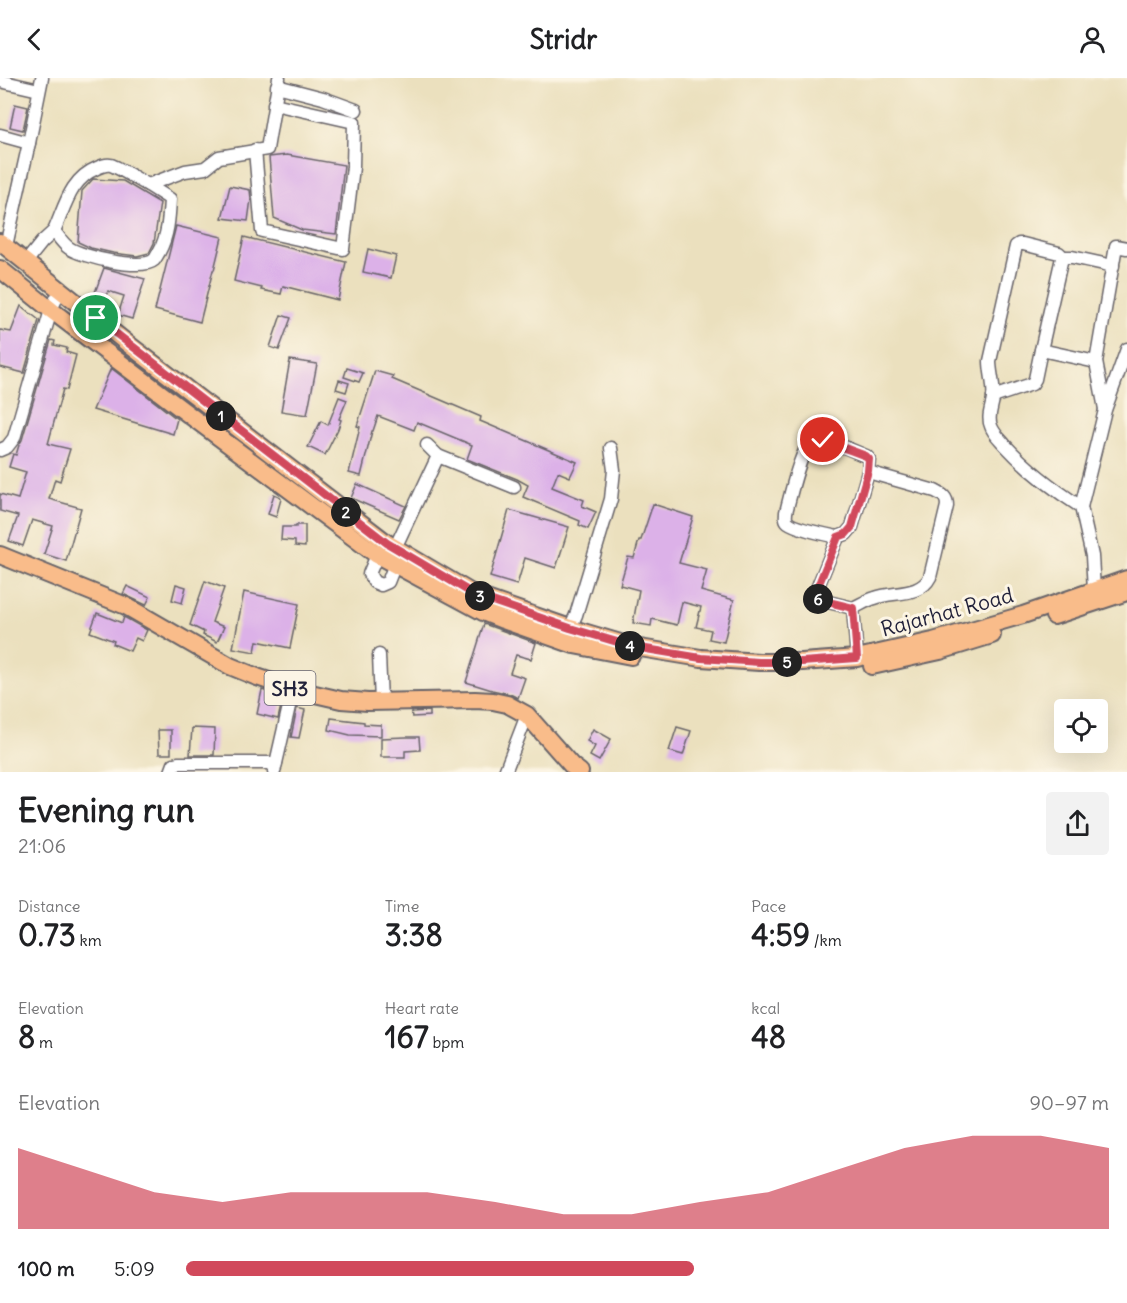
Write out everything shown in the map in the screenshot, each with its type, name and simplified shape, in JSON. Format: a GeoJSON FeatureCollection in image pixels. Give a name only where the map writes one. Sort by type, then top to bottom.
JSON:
{"type":"FeatureCollection","features":[{"type":"Feature","properties":{"kind":"main road","name":"Rajarhat Road"},"geometry":{"type":"LineString","coordinates":[[3,244],[391,553],[475,595],[570,628],[634,647],[701,658],[759,662],[857,658],[933,641],[1091,598],[1127,579]]}},
{"type":"Feature","properties":{"kind":"main road"},"geometry":{"type":"LineString","coordinates":[[0,268],[51,310],[329,520],[391,553],[483,612],[574,645],[713,669],[754,673],[806,672],[863,667],[959,646],[1091,598],[1127,592]]}},
{"type":"Feature","properties":{"kind":"main road","name":"SH3"},"geometry":{"type":"LineString","coordinates":[[0,555],[126,606],[230,666],[293,689],[340,700],[381,702],[475,700],[507,705],[527,715],[580,772]]}},
{"type":"Feature","properties":{"kind":"street"},"geometry":{"type":"LineString","coordinates":[[0,81],[40,84],[29,143],[3,244]]}},
{"type":"Feature","properties":{"kind":"street"},"geometry":{"type":"LineString","coordinates":[[148,185],[185,171],[205,168],[219,157],[267,149],[278,82],[356,110]]}},
{"type":"Feature","properties":{"kind":"street"},"geometry":{"type":"LineString","coordinates":[[255,150],[262,231],[343,249],[353,167],[354,122],[274,104]]}},
{"type":"Feature","properties":{"kind":"street"},"geometry":{"type":"LineString","coordinates":[[0,135],[29,143]]}},
{"type":"Feature","properties":{"kind":"street"},"geometry":{"type":"LineString","coordinates":[[26,262],[54,231],[73,187],[80,179],[100,166],[110,165],[170,199],[168,229],[160,249],[154,260],[142,265],[82,254],[69,248],[54,231]]}},
{"type":"Feature","properties":{"kind":"street"},"geometry":{"type":"LineString","coordinates":[[1081,507],[1044,482],[994,432],[990,425],[993,389],[990,362],[1016,246],[1023,244],[1059,253],[1063,257],[1113,266]]}},
{"type":"Feature","properties":{"kind":"street"},"geometry":{"type":"LineString","coordinates":[[1105,411],[1096,362],[1116,246],[1127,248]]}},
{"type":"Feature","properties":{"kind":"street"},"geometry":{"type":"LineString","coordinates":[[993,397],[1032,384],[1035,379],[1063,257]]}},
{"type":"Feature","properties":{"kind":"street"},"geometry":{"type":"LineString","coordinates":[[0,450],[7,447],[14,438],[51,310],[60,290]]}},
{"type":"Feature","properties":{"kind":"street"},"geometry":{"type":"LineString","coordinates":[[1091,598],[1092,556],[1081,507],[1105,411],[1127,349]]}},
{"type":"Feature","properties":{"kind":"street"},"geometry":{"type":"LineString","coordinates":[[1041,350],[1096,362]]}},
{"type":"Feature","properties":{"kind":"street"},"geometry":{"type":"LineString","coordinates":[[813,439],[866,456],[869,459],[868,471],[852,527],[846,534],[838,537],[802,529],[787,522],[786,512],[801,460],[813,439]]}},
{"type":"Feature","properties":{"kind":"street"},"geometry":{"type":"LineString","coordinates":[[427,445],[438,456],[514,487]]}},
{"type":"Feature","properties":{"kind":"street"},"geometry":{"type":"LineString","coordinates":[[570,628],[611,499],[614,470],[611,447]]}},
{"type":"Feature","properties":{"kind":"street"},"geometry":{"type":"LineString","coordinates":[[391,553],[438,456]]}},
{"type":"Feature","properties":{"kind":"street"},"geometry":{"type":"LineString","coordinates":[[838,537],[816,591],[816,597],[826,603],[853,608],[875,597],[920,588],[927,583],[930,577],[947,506],[945,496],[868,471]]}},
{"type":"Feature","properties":{"kind":"street"},"geometry":{"type":"LineString","coordinates":[[853,608],[857,658]]}},
{"type":"Feature","properties":{"kind":"street"},"geometry":{"type":"LineString","coordinates":[[379,655],[381,702]]}},
{"type":"Feature","properties":{"kind":"street"},"geometry":{"type":"LineString","coordinates":[[171,772],[172,766],[178,763],[275,767],[293,689]]}},
{"type":"Feature","properties":{"kind":"street"},"geometry":{"type":"LineString","coordinates":[[505,772],[527,715]]}},
{"type":"Feature","properties":{"kind":"building"},"geometry":{"type":"Polygon","coordinates":[[[15,104],[28,107],[23,130],[10,127],[15,104]]]}},
{"type":"Feature","properties":{"kind":"building"},"geometry":{"type":"Polygon","coordinates":[[[287,155],[344,165],[336,234],[302,230],[274,218],[269,157],[287,155]]]}},
{"type":"Feature","properties":{"kind":"building"},"geometry":{"type":"Polygon","coordinates":[[[93,179],[123,181],[160,203],[154,243],[149,253],[137,256],[113,253],[91,248],[78,242],[82,191],[93,179]]]}},
{"type":"Feature","properties":{"kind":"building"},"geometry":{"type":"Polygon","coordinates":[[[230,186],[250,190],[248,221],[222,218],[230,186]]]}},
{"type":"Feature","properties":{"kind":"building"},"geometry":{"type":"Polygon","coordinates":[[[176,226],[222,237],[200,322],[155,310],[176,226]]]}},
{"type":"Feature","properties":{"kind":"building"},"geometry":{"type":"Polygon","coordinates":[[[244,237],[346,262],[338,300],[283,286],[281,294],[234,281],[244,237]]]}},
{"type":"Feature","properties":{"kind":"building"},"geometry":{"type":"Polygon","coordinates":[[[368,249],[396,256],[391,278],[363,272],[368,249]]]}},
{"type":"Feature","properties":{"kind":"building"},"geometry":{"type":"Polygon","coordinates":[[[104,268],[145,279],[132,319],[118,315],[124,296],[108,291],[105,299],[94,295],[104,268]]]}},
{"type":"Feature","properties":{"kind":"building"},"geometry":{"type":"Polygon","coordinates":[[[21,306],[39,320],[24,373],[0,367],[0,330],[11,332],[21,306]]]}},
{"type":"Feature","properties":{"kind":"building"},"geometry":{"type":"Polygon","coordinates":[[[281,315],[291,318],[279,350],[270,347],[281,315]]]}},
{"type":"Feature","properties":{"kind":"building"},"geometry":{"type":"Polygon","coordinates":[[[51,340],[55,341],[54,345],[67,348],[66,352],[76,355],[67,390],[63,389],[48,444],[70,449],[60,481],[55,479],[49,499],[81,508],[66,561],[44,554],[53,526],[32,520],[23,546],[9,541],[18,516],[0,511],[0,494],[18,499],[26,472],[9,467],[13,454],[16,455],[22,440],[51,340]]]}},
{"type":"Feature","properties":{"kind":"building"},"geometry":{"type":"Polygon","coordinates":[[[290,360],[317,364],[307,415],[281,411],[290,360]]]}},
{"type":"Feature","properties":{"kind":"building"},"geometry":{"type":"Polygon","coordinates":[[[111,368],[177,419],[173,434],[93,410],[111,368]]]}},
{"type":"Feature","properties":{"kind":"building"},"geometry":{"type":"Polygon","coordinates":[[[347,368],[363,373],[359,382],[344,377],[347,368]]]}},
{"type":"Feature","properties":{"kind":"building"},"geometry":{"type":"Polygon","coordinates":[[[375,371],[393,376],[392,379],[481,417],[480,421],[577,462],[570,477],[558,472],[552,487],[584,500],[582,506],[596,512],[588,529],[579,525],[580,521],[523,497],[528,485],[467,459],[472,445],[417,422],[414,430],[378,416],[361,476],[349,473],[360,427],[357,426],[375,371]]]}},
{"type":"Feature","properties":{"kind":"building"},"geometry":{"type":"Polygon","coordinates":[[[339,380],[349,383],[346,392],[336,389],[339,380]]]}},
{"type":"Feature","properties":{"kind":"building"},"geometry":{"type":"Polygon","coordinates":[[[339,397],[347,400],[339,419],[341,420],[338,429],[325,455],[308,447],[321,421],[328,425],[339,397]]]}},
{"type":"Feature","properties":{"kind":"building"},"geometry":{"type":"Polygon","coordinates":[[[357,484],[406,506],[399,519],[351,498],[357,484]]]}},
{"type":"Feature","properties":{"kind":"building"},"geometry":{"type":"Polygon","coordinates":[[[274,494],[281,499],[276,517],[268,514],[274,494]]]}},
{"type":"Feature","properties":{"kind":"building"},"geometry":{"type":"Polygon","coordinates":[[[653,504],[693,517],[679,563],[707,570],[701,591],[734,600],[724,642],[709,639],[711,630],[696,627],[701,607],[682,602],[677,625],[652,619],[651,626],[633,623],[639,590],[620,585],[628,557],[634,558],[653,504]]]}},
{"type":"Feature","properties":{"kind":"building"},"geometry":{"type":"Polygon","coordinates":[[[509,510],[569,527],[556,568],[525,558],[517,585],[490,577],[509,510]]]}},
{"type":"Feature","properties":{"kind":"building"},"geometry":{"type":"Polygon","coordinates":[[[296,525],[305,525],[305,547],[295,546],[295,541],[281,540],[282,527],[296,527],[296,525]]]}},
{"type":"Feature","properties":{"kind":"building"},"geometry":{"type":"Polygon","coordinates":[[[205,581],[224,588],[212,622],[224,627],[217,642],[190,625],[205,581]]]}},
{"type":"Feature","properties":{"kind":"building"},"geometry":{"type":"Polygon","coordinates":[[[176,584],[186,587],[182,603],[172,600],[176,584]]]}},
{"type":"Feature","properties":{"kind":"building"},"geometry":{"type":"Polygon","coordinates":[[[127,586],[150,597],[146,605],[123,594],[127,586]]]}},
{"type":"Feature","properties":{"kind":"building"},"geometry":{"type":"Polygon","coordinates":[[[244,592],[299,604],[290,648],[257,641],[255,652],[233,648],[244,592]]]}},
{"type":"Feature","properties":{"kind":"building"},"geometry":{"type":"Polygon","coordinates":[[[97,613],[122,623],[124,617],[147,630],[142,641],[136,638],[130,651],[113,644],[114,641],[90,632],[97,613]]]}},
{"type":"Feature","properties":{"kind":"building"},"geometry":{"type":"Polygon","coordinates":[[[484,624],[536,643],[531,659],[516,655],[510,673],[525,678],[518,698],[466,682],[484,624]]]}},
{"type":"Feature","properties":{"kind":"building"},"geometry":{"type":"Polygon","coordinates":[[[262,690],[283,697],[278,719],[257,714],[262,690]]]}},
{"type":"Feature","properties":{"kind":"building"},"geometry":{"type":"Polygon","coordinates":[[[297,708],[305,710],[299,738],[291,737],[297,708]]]}},
{"type":"Feature","properties":{"kind":"building"},"geometry":{"type":"Polygon","coordinates":[[[430,711],[430,716],[412,717],[411,712],[430,711]]]}},
{"type":"Feature","properties":{"kind":"building"},"geometry":{"type":"Polygon","coordinates":[[[331,718],[381,725],[381,736],[350,735],[329,730],[331,718]]]}},
{"type":"Feature","properties":{"kind":"building"},"geometry":{"type":"Polygon","coordinates":[[[677,727],[691,731],[683,755],[669,751],[677,727]]]}},
{"type":"Feature","properties":{"kind":"building"},"geometry":{"type":"Polygon","coordinates":[[[192,728],[215,729],[214,755],[190,755],[192,728]]]}},
{"type":"Feature","properties":{"kind":"building"},"geometry":{"type":"Polygon","coordinates":[[[593,729],[611,739],[599,761],[590,756],[595,746],[587,741],[593,729]]]}},
{"type":"Feature","properties":{"kind":"building"},"geometry":{"type":"Polygon","coordinates":[[[158,730],[171,730],[171,754],[159,754],[158,730]]]}},
{"type":"Feature","properties":{"kind":"building"},"geometry":{"type":"Polygon","coordinates":[[[419,737],[420,750],[405,751],[405,757],[381,757],[381,738],[419,737]]]}},
{"type":"Feature","properties":{"kind":"route"},"geometry":{"type":"LineString","coordinates":[[96,318],[387,543],[475,595],[570,628],[634,647],[701,658],[759,662],[857,658],[853,608],[826,603],[816,597],[816,591],[838,537],[846,534],[852,527],[870,464],[866,456],[823,440]]}}]}
